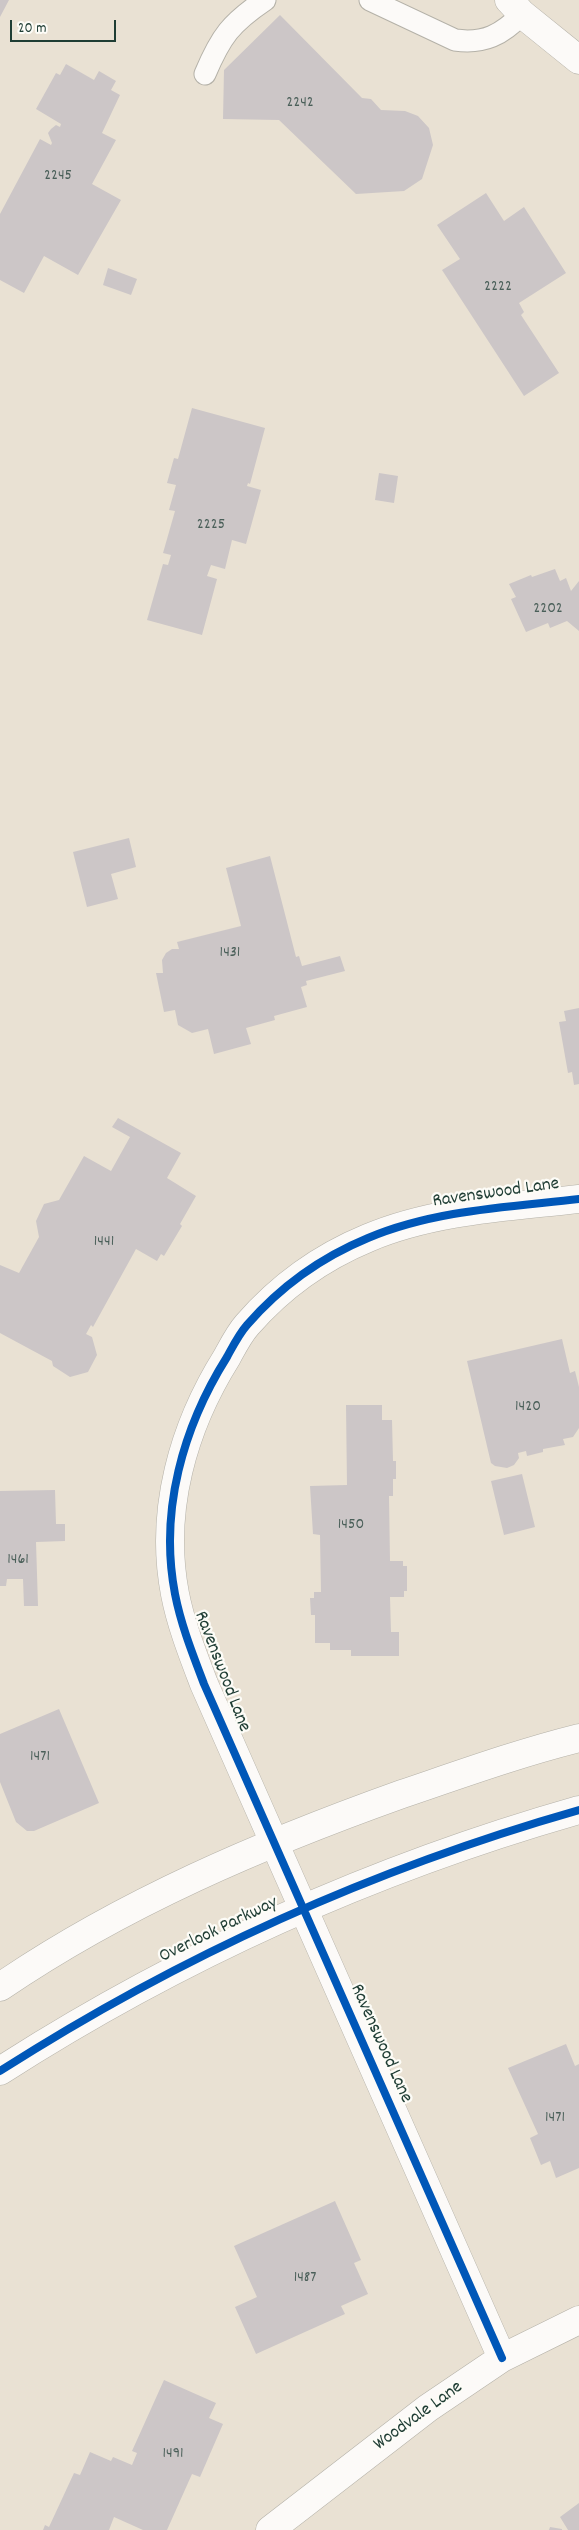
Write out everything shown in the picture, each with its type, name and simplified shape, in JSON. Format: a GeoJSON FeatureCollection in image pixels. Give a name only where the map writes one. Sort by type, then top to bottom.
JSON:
{"type":"FeatureCollection","features":[{"type":"Feature","properties":{"kind":"street"},"geometry":{"type":"LineString","coordinates":[[515,7],[579,60]]}},
{"type":"Feature","properties":{"kind":"street","name":"Ravenswood Lane"},"geometry":{"type":"LineString","coordinates":[[502,2358],[204,1684],[175,1594],[171,1546],[172,1510],[176,1476],[184,1443],[219,1368],[246,1326],[275,1296],[306,1271],[337,1253],[406,1224],[485,1210],[579,1199]]}},
{"type":"Feature","properties":{"kind":"street"},"geometry":{"type":"LineString","coordinates":[[0,1987],[27,1968],[139,1905],[273,1842],[484,1766],[579,1738]]}},
{"type":"Feature","properties":{"kind":"street","name":"Overlook Parkway"},"geometry":{"type":"LineString","coordinates":[[0,2071],[113,2002],[234,1939],[302,1907],[459,1846],[579,1810]]}},
{"type":"Feature","properties":{"kind":"street","name":"Woodvale Lane"},"geometry":{"type":"LineString","coordinates":[[270,2530],[428,2408],[502,2358],[579,2320]]}},
{"type":"Feature","properties":{"kind":"lane"},"geometry":{"type":"LineString","coordinates":[[205,74],[218,43],[243,15],[265,0]]}},
{"type":"Feature","properties":{"kind":"lane"},"geometry":{"type":"LineString","coordinates":[[370,0],[455,40],[469,42],[483,41],[496,36],[515,7]]}},
{"type":"Feature","properties":{"kind":"building"},"geometry":{"type":"Polygon","coordinates":[[[0,0],[9,0],[0,17],[0,0]]]}},
{"type":"Feature","properties":{"kind":"building"},"geometry":{"type":"Polygon","coordinates":[[[280,15],[362,98],[371,99],[381,110],[405,111],[418,116],[429,128],[433,145],[422,179],[404,191],[356,194],[279,120],[223,119],[224,70],[280,15]]]}},
{"type":"Feature","properties":{"kind":"building"},"geometry":{"type":"Polygon","coordinates":[[[66,64],[94,80],[99,71],[116,81],[111,90],[120,95],[102,133],[116,140],[92,184],[121,200],[78,275],[44,256],[24,293],[0,280],[0,214],[40,139],[51,145],[48,133],[56,125],[60,127],[61,124],[36,109],[56,73],[60,75],[66,64]]]}},
{"type":"Feature","properties":{"kind":"building"},"geometry":{"type":"Polygon","coordinates":[[[486,193],[504,221],[524,207],[566,273],[519,303],[524,312],[521,315],[559,373],[524,396],[442,270],[460,259],[437,225],[486,193]]]}},
{"type":"Feature","properties":{"kind":"building"},"geometry":{"type":"Polygon","coordinates":[[[108,268],[137,279],[131,295],[103,285],[108,268]]]}},
{"type":"Feature","properties":{"kind":"building"},"geometry":{"type":"Polygon","coordinates":[[[192,408],[265,428],[250,484],[248,483],[247,486],[261,490],[246,544],[232,540],[225,569],[211,565],[207,576],[217,579],[202,635],[147,620],[163,564],[168,565],[171,555],[163,553],[175,511],[169,510],[176,485],[167,483],[174,458],[178,459],[192,408]]]}},
{"type":"Feature","properties":{"kind":"building"},"geometry":{"type":"Polygon","coordinates":[[[379,473],[398,476],[394,503],[375,500],[379,473]]]}},
{"type":"Feature","properties":{"kind":"building"},"geometry":{"type":"Polygon","coordinates":[[[555,569],[560,581],[566,578],[571,591],[579,581],[579,631],[567,621],[550,628],[548,623],[526,632],[511,599],[516,597],[509,584],[531,575],[532,577],[555,569]]]}},
{"type":"Feature","properties":{"kind":"building"},"geometry":{"type":"Polygon","coordinates":[[[129,838],[136,867],[111,874],[118,899],[87,907],[73,852],[129,838]]]}},
{"type":"Feature","properties":{"kind":"building"},"geometry":{"type":"Polygon","coordinates":[[[270,856],[296,957],[299,956],[302,966],[340,956],[345,971],[306,981],[307,985],[301,987],[307,1007],[274,1016],[275,1020],[246,1028],[251,1044],[214,1054],[208,1029],[192,1033],[178,1025],[175,1010],[164,1012],[156,973],[163,973],[162,960],[166,953],[172,949],[179,949],[177,942],[241,926],[226,868],[270,856]]]}},
{"type":"Feature","properties":{"kind":"building"},"geometry":{"type":"Polygon","coordinates":[[[579,1008],[579,1084],[574,1085],[572,1072],[568,1073],[559,1022],[566,1021],[564,1011],[579,1008]]]}},
{"type":"Feature","properties":{"kind":"building"},"geometry":{"type":"Polygon","coordinates":[[[118,1118],[181,1153],[167,1178],[196,1196],[180,1224],[182,1226],[164,1256],[161,1254],[157,1261],[136,1249],[93,1327],[91,1325],[86,1334],[92,1337],[97,1355],[88,1372],[70,1377],[53,1366],[52,1361],[0,1333],[0,1265],[19,1273],[39,1237],[36,1221],[44,1204],[59,1200],[84,1156],[111,1171],[130,1137],[112,1127],[118,1118]]]}},
{"type":"Feature","properties":{"kind":"building"},"geometry":{"type":"Polygon","coordinates":[[[562,1339],[570,1373],[575,1371],[579,1387],[579,1428],[573,1437],[563,1439],[565,1445],[543,1449],[543,1452],[527,1456],[526,1451],[518,1453],[519,1458],[514,1465],[507,1468],[495,1466],[491,1463],[467,1361],[562,1339]]]}},
{"type":"Feature","properties":{"kind":"building"},"geometry":{"type":"Polygon","coordinates":[[[346,1405],[382,1405],[382,1420],[392,1420],[393,1461],[396,1461],[396,1479],[393,1479],[393,1496],[389,1496],[390,1561],[403,1561],[403,1566],[407,1566],[407,1591],[404,1591],[404,1597],[390,1597],[391,1632],[399,1632],[399,1656],[351,1656],[351,1650],[330,1650],[330,1643],[315,1643],[315,1615],[311,1615],[310,1598],[314,1598],[314,1592],[321,1592],[320,1535],[313,1534],[310,1486],[347,1485],[346,1405]]]}},
{"type":"Feature","properties":{"kind":"building"},"geometry":{"type":"Polygon","coordinates":[[[522,1474],[535,1527],[504,1535],[491,1481],[522,1474]]]}},
{"type":"Feature","properties":{"kind":"building"},"geometry":{"type":"Polygon","coordinates":[[[55,1490],[56,1524],[65,1524],[65,1541],[36,1542],[38,1606],[24,1606],[23,1579],[7,1579],[6,1586],[0,1586],[0,1491],[55,1490]]]}},
{"type":"Feature","properties":{"kind":"building"},"geometry":{"type":"Polygon","coordinates":[[[59,1709],[99,1803],[34,1831],[27,1831],[16,1822],[0,1782],[0,1734],[59,1709]]]}},
{"type":"Feature","properties":{"kind":"building"},"geometry":{"type":"Polygon","coordinates":[[[566,2044],[575,2066],[579,2064],[579,2168],[556,2178],[550,2161],[541,2165],[530,2138],[538,2134],[508,2068],[566,2044]]]}},
{"type":"Feature","properties":{"kind":"building"},"geometry":{"type":"Polygon","coordinates":[[[335,2201],[361,2260],[354,2263],[368,2294],[341,2306],[345,2314],[256,2354],[235,2307],[257,2297],[234,2246],[335,2201]]]}},
{"type":"Feature","properties":{"kind":"building"},"geometry":{"type":"Polygon","coordinates":[[[164,2380],[216,2403],[209,2418],[223,2424],[200,2477],[192,2474],[167,2530],[143,2530],[114,2517],[109,2530],[43,2530],[45,2525],[49,2527],[74,2473],[80,2475],[90,2452],[111,2461],[113,2457],[132,2465],[137,2453],[132,2451],[164,2380]]]}},
{"type":"Feature","properties":{"kind":"building"},"geometry":{"type":"Polygon","coordinates":[[[579,2503],[579,2530],[568,2530],[560,2517],[579,2503]]]}},
{"type":"Feature","properties":{"kind":"building"},"geometry":{"type":"Polygon","coordinates":[[[550,2527],[562,2529],[562,2530],[549,2530],[550,2527]]]}},
{"type":"Feature","properties":{"kind":"cycle path"},"geometry":{"type":"LineString","coordinates":[[502,2358],[204,1684],[188,1640],[175,1594],[170,1532],[178,1471],[198,1412],[211,1384],[241,1332],[273,1298],[303,1274],[334,1254],[393,1229],[445,1215],[499,1207],[579,1199]]}},
{"type":"Feature","properties":{"kind":"cycle path"},"geometry":{"type":"LineString","coordinates":[[0,2071],[68,2029],[138,1990],[208,1953],[280,1919],[427,1859],[502,1833],[579,1810]]}}]}
